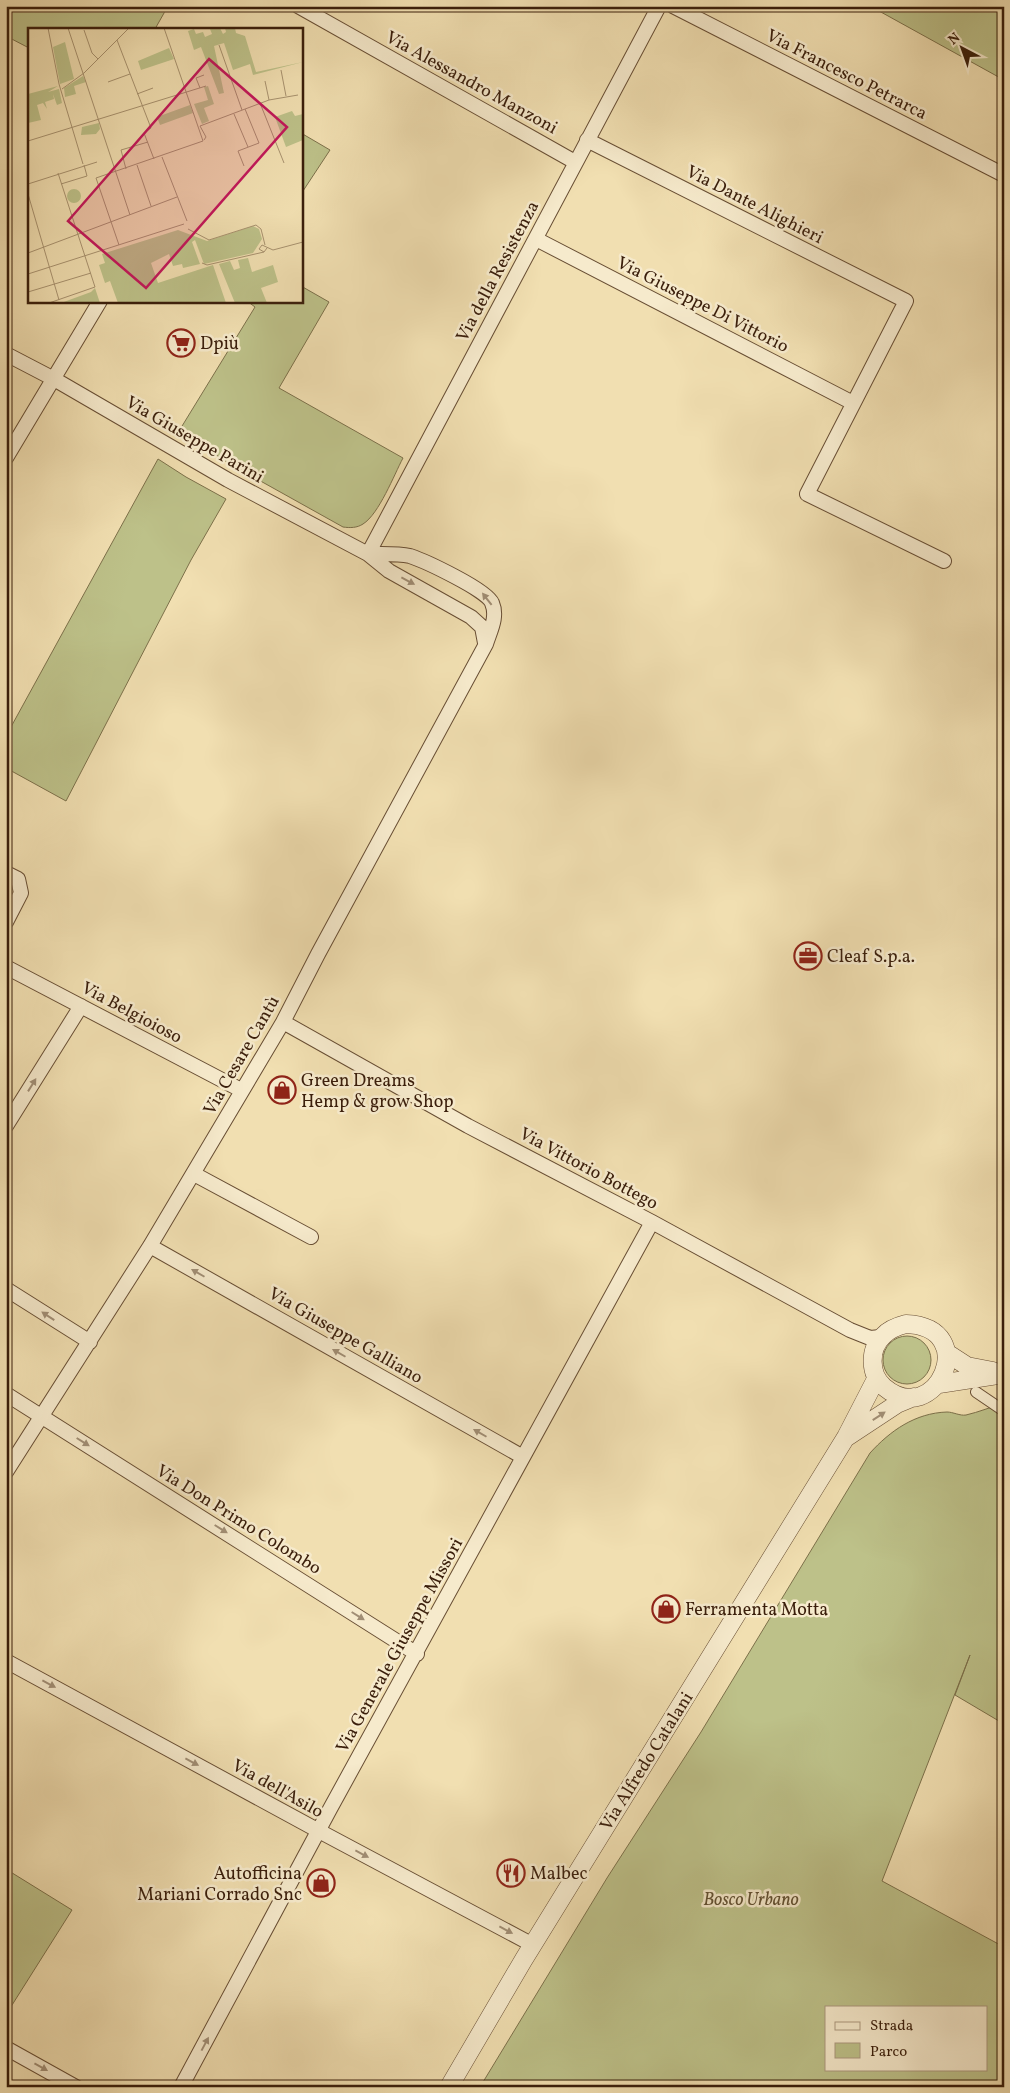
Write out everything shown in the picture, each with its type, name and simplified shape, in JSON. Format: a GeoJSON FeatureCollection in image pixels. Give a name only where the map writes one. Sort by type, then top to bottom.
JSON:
{"type":"FeatureCollection","features":[{"type":"Feature","properties":{"kind":"street","name":"Via Alessandro Manzoni"},"geometry":{"type":"LineString","coordinates":[[298,6],[575,162]]}},
{"type":"Feature","properties":{"kind":"street","name":"Via della Resistenza"},"geometry":{"type":"LineString","coordinates":[[368,554],[658,6]]}},
{"type":"Feature","properties":{"kind":"street","name":"Via Francesco Petrarca"},"geometry":{"type":"LineString","coordinates":[[673,6],[1004,176]]}},
{"type":"Feature","properties":{"kind":"street","name":"Via Dante Alighieri"},"geometry":{"type":"LineString","coordinates":[[587,140],[906,300],[853,403]]}},
{"type":"Feature","properties":{"kind":"street","name":"Via Giuseppe Di Vittorio"},"geometry":{"type":"LineString","coordinates":[[536,238],[853,403]]}},
{"type":"Feature","properties":{"kind":"street"},"geometry":{"type":"LineString","coordinates":[[6,458],[99,302]]}},
{"type":"Feature","properties":{"kind":"street","name":"Via Giuseppe Parini"},"geometry":{"type":"LineString","coordinates":[[6,354],[54,379],[228,480],[368,554],[389,571],[471,617],[482,627],[486,644]]}},
{"type":"Feature","properties":{"kind":"street"},"geometry":{"type":"LineString","coordinates":[[853,403],[807,494],[944,561]]}},
{"type":"Feature","properties":{"kind":"street","name":"Via Giuseppe Parini"},"geometry":{"type":"LineString","coordinates":[[368,554],[408,556],[434,566],[482,592],[492,602],[495,616],[486,644]]}},
{"type":"Feature","properties":{"kind":"street","name":"Via Cesare Cantù"},"geometry":{"type":"LineString","coordinates":[[6,1472],[150,1246],[283,1022],[486,644]]}},
{"type":"Feature","properties":{"kind":"street"},"geometry":{"type":"LineString","coordinates":[[6,873],[18,879],[21,893],[6,922]]}},
{"type":"Feature","properties":{"kind":"street","name":"Via Belgioioso"},"geometry":{"type":"LineString","coordinates":[[6,967],[241,1090]]}},
{"type":"Feature","properties":{"kind":"street"},"geometry":{"type":"LineString","coordinates":[[6,1126],[81,1006]]}},
{"type":"Feature","properties":{"kind":"street","name":"Via Vittorio Bottego"},"geometry":{"type":"LineString","coordinates":[[283,1022],[468,1126],[652,1222],[850,1330],[870,1338],[882,1337]]}},
{"type":"Feature","properties":{"kind":"street"},"geometry":{"type":"LineString","coordinates":[[194,1174],[311,1237]]}},
{"type":"Feature","properties":{"kind":"street","name":"Via Generale Giuseppe Missori"},"geometry":{"type":"LineString","coordinates":[[182,2087],[319,1831],[652,1222]]}},
{"type":"Feature","properties":{"kind":"street","name":"Via Giuseppe Galliano"},"geometry":{"type":"LineString","coordinates":[[150,1246],[523,1457]]}},
{"type":"Feature","properties":{"kind":"street"},"geometry":{"type":"LineString","coordinates":[[6,1289],[90,1342]]}},
{"type":"Feature","properties":{"kind":"street"},"geometry":{"type":"LineString","coordinates":[[939,1384],[946,1371],[947,1353],[938,1335],[929,1328],[918,1324],[906,1324],[895,1327],[882,1337],[874,1350],[872,1358],[876,1379],[893,1393],[903,1397],[922,1395],[939,1384],[1004,1374]]}},
{"type":"Feature","properties":{"kind":"street"},"geometry":{"type":"LineString","coordinates":[[947,1353],[967,1366],[1004,1374]]}},
{"type":"Feature","properties":{"kind":"street","name":"Via Alfredo Catalani"},"geometry":{"type":"LineString","coordinates":[[449,2087],[533,1945],[846,1437],[876,1379]]}},
{"type":"Feature","properties":{"kind":"street"},"geometry":{"type":"LineString","coordinates":[[976,1392],[1004,1411]]}},
{"type":"Feature","properties":{"kind":"street","name":"Via Don Primo Colombo"},"geometry":{"type":"LineString","coordinates":[[6,1394],[417,1654]]}},
{"type":"Feature","properties":{"kind":"street","name":"Via Alfredo Catalani"},"geometry":{"type":"LineString","coordinates":[[846,1437],[897,1404],[914,1397]]}},
{"type":"Feature","properties":{"kind":"street","name":"Via dell'Asilo"},"geometry":{"type":"LineString","coordinates":[[6,1661],[533,1945]]}},
{"type":"Feature","properties":{"kind":"street"},"geometry":{"type":"LineString","coordinates":[[6,2048],[76,2087]]}},
{"type":"Feature","properties":{"kind":"green space"},"geometry":{"type":"Polygon","coordinates":[[[6,6],[168,6],[156,28],[28,28],[28,47],[6,36],[6,6]]]}},
{"type":"Feature","properties":{"kind":"green space"},"geometry":{"type":"Polygon","coordinates":[[[870,6],[1004,6],[1004,80],[870,6]]]}},
{"type":"Feature","properties":{"kind":"green space"},"geometry":{"type":"Polygon","coordinates":[[[302,134],[330,150],[302,192],[302,134]]]}},
{"type":"Feature","properties":{"kind":"green space"},"geometry":{"type":"Polygon","coordinates":[[[302,287],[329,302],[279,388],[403,458],[386,494],[375,512],[363,524],[351,528],[343,527],[230,464],[179,431],[255,307],[248,302],[302,302],[302,287]]]}},
{"type":"Feature","properties":{"kind":"green space"},"geometry":{"type":"Polygon","coordinates":[[[158,459],[226,499],[191,560],[66,801],[6,768],[6,736],[158,459]]]}},
{"type":"Feature","properties":{"kind":"green space"},"geometry":{"type":"Polygon","coordinates":[[[907,1336],[916,1338],[924,1343],[929,1351],[931,1360],[929,1369],[924,1377],[916,1382],[907,1384],[898,1382],[890,1377],[885,1369],[883,1360],[885,1351],[890,1343],[898,1338],[907,1336]]]}},
{"type":"Feature","properties":{"kind":"green space","name":"Bosco Urbano"},"geometry":{"type":"Polygon","coordinates":[[[1004,1403],[1004,1724],[955,1695],[970,1655],[882,1881],[1004,1947],[1004,2087],[480,2087],[607,1878],[701,1732],[870,1453],[886,1437],[904,1425],[924,1416],[947,1412],[966,1415],[1004,1403]]]}},
{"type":"Feature","properties":{"kind":"green space"},"geometry":{"type":"Polygon","coordinates":[[[9,1871],[72,1910],[7,2013],[6,1876],[9,1871]]]}},
{"type":"Feature","properties":{"kind":"place","name":"Dpiù"},"geometry":{"type":"Point","coordinates":[181,343]}},
{"type":"Feature","properties":{"kind":"place","name":"Cleaf S.p.a."},"geometry":{"type":"Point","coordinates":[808,956]}},
{"type":"Feature","properties":{"kind":"place","name":"Green Dreams Hemp & grow Shop"},"geometry":{"type":"Point","coordinates":[282,1090]}},
{"type":"Feature","properties":{"kind":"place","name":"Ferramenta Motta"},"geometry":{"type":"Point","coordinates":[666,1609]}},
{"type":"Feature","properties":{"kind":"place","name":"Malbec"},"geometry":{"type":"Point","coordinates":[511,1873]}},
{"type":"Feature","properties":{"kind":"place","name":"Autofficina Mariani Corrado Snc"},"geometry":{"type":"Point","coordinates":[321,1883]}}]}
